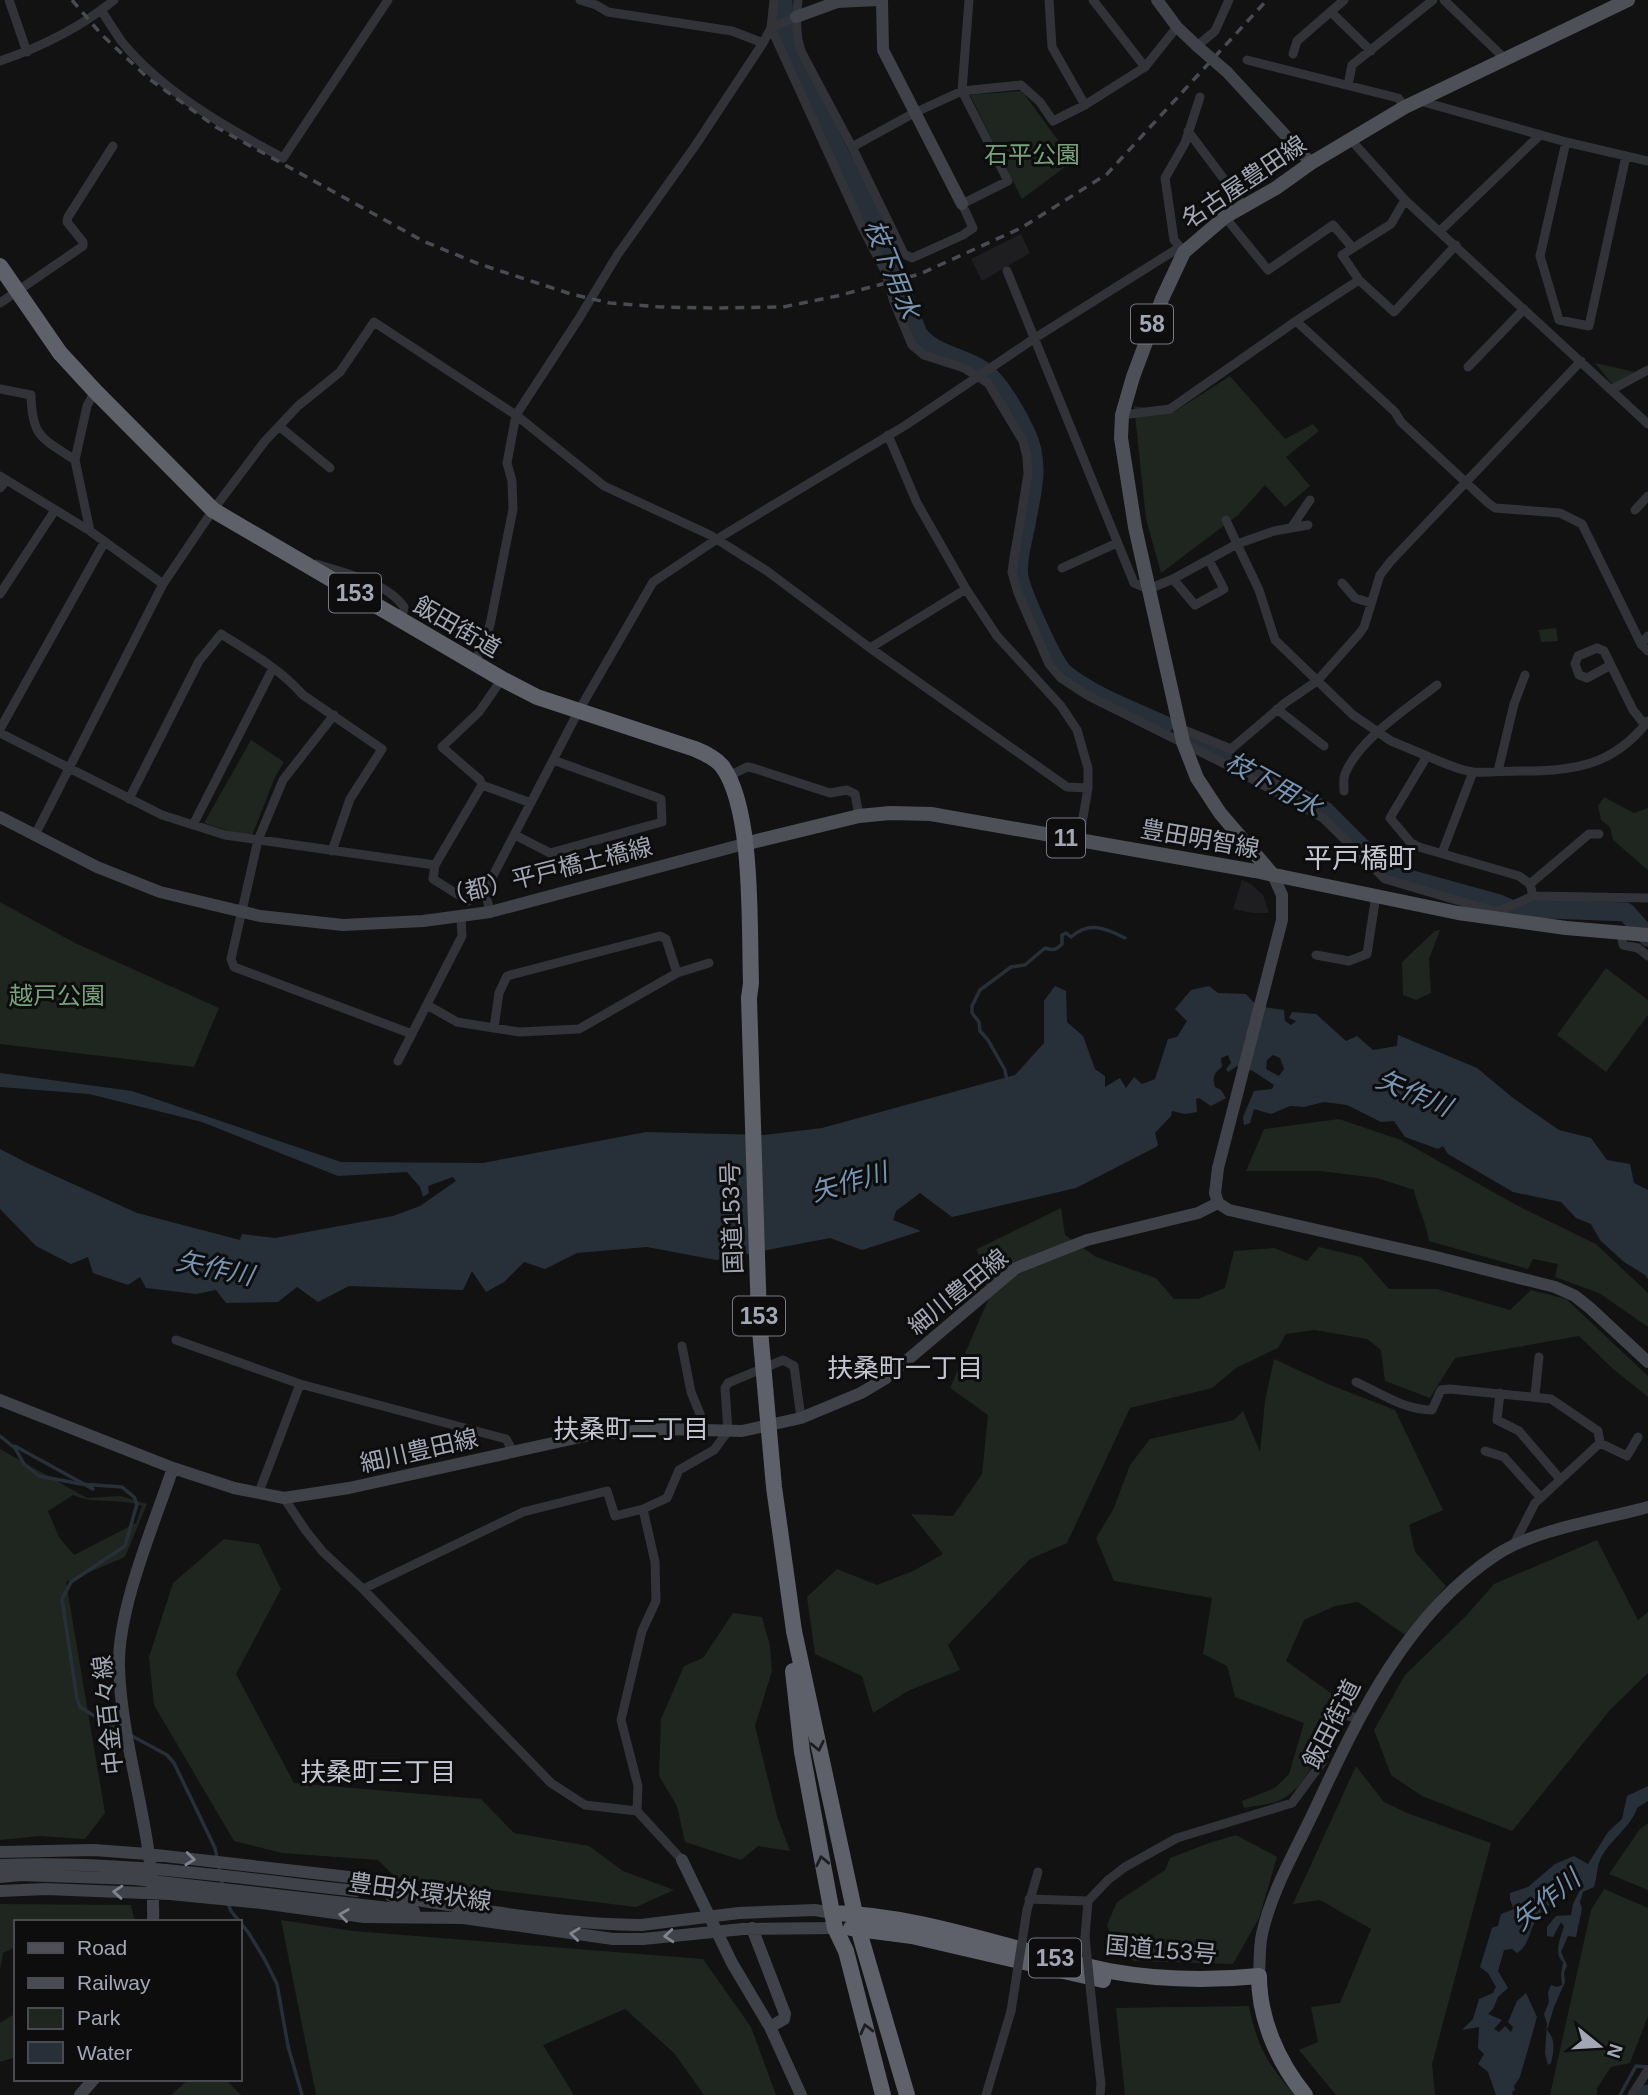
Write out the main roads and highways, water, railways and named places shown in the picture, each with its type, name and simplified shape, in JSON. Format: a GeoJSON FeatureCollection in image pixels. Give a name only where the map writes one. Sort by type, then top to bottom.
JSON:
{"type":"FeatureCollection","features":[{"type":"Feature","properties":{"kind":"highway","name":"飯田街道"},"geometry":{"type":"LineString","coordinates":[[2,274],[49,338],[95,391],[213,510],[401,621],[537,697],[703,752],[722,766],[737,799],[744,844]]}},
{"type":"Feature","properties":{"kind":"highway","name":"国道153号"},"geometry":{"type":"LineString","coordinates":[[744,844],[751,983],[749,999],[759,1319],[776,1500],[794,1631],[856,1921],[907,2095]]}},
{"type":"Feature","properties":{"kind":"highway","name":"国道153号"},"geometry":{"type":"LineString","coordinates":[[794,1631],[793,1663],[802,1752],[833,1921],[846,1951],[883,2095]]}},
{"type":"Feature","properties":{"kind":"highway","name":"国道153号"},"geometry":{"type":"LineString","coordinates":[[833,1921],[856,1921],[1117,1983],[1172,1988],[1259,1982]]}},
{"type":"Feature","properties":{"kind":"highway","name":"飯田街道"},"geometry":{"type":"LineString","coordinates":[[1259,1982],[1272,2042],[1284,2066],[1305,2095]]}},
{"type":"Feature","properties":{"kind":"main road","name":"名古屋豊田線"},"geometry":{"type":"LineString","coordinates":[[1273,875],[1220,813],[1197,778],[1181,735],[1124,466],[1122,415],[1149,331],[1182,249],[1225,217],[1405,107],[1628,0]]}},
{"type":"Feature","properties":{"kind":"main road","name":"豊田明智線"},"geometry":{"type":"LineString","coordinates":[[744,844],[859,816],[890,813],[931,814],[1273,875],[1443,911],[1498,914],[1648,936]]}},
{"type":"Feature","properties":{"kind":"water","name":"矢作川"},"geometry":{"type":"Polygon","coordinates":[[[1055,986],[1066,991],[1067,1022],[1083,1036],[1095,1069],[1105,1076],[1105,1087],[1120,1078],[1126,1088],[1134,1077],[1142,1084],[1155,1079],[1168,1039],[1177,1037],[1187,1021],[1175,1009],[1191,990],[1209,986],[1218,993],[1246,994],[1257,1006],[1284,1010],[1285,1021],[1291,1025],[1296,1021],[1289,1018],[1292,1012],[1316,1014],[1346,1041],[1357,1036],[1373,1050],[1397,1046],[1398,1035],[1477,1068],[1513,1098],[1559,1130],[1591,1138],[1607,1160],[1630,1164],[1634,1183],[1648,1190],[1648,1279],[1600,1240],[1591,1224],[1576,1218],[1561,1202],[1513,1192],[1448,1154],[1443,1146],[1438,1149],[1405,1137],[1394,1121],[1381,1122],[1347,1105],[1324,1102],[1304,1107],[1290,1106],[1271,1114],[1254,1109],[1250,1123],[1244,1125],[1243,1117],[1254,1091],[1272,1089],[1274,1085],[1253,1071],[1237,1066],[1228,1072],[1226,1069],[1231,1063],[1228,1055],[1221,1058],[1222,1067],[1215,1073],[1214,1078],[1215,1087],[1221,1090],[1226,1098],[1211,1106],[1199,1098],[1196,1099],[1197,1112],[1185,1114],[1172,1111],[1171,1116],[1155,1133],[1158,1145],[1156,1147],[1076,1188],[952,1217],[920,1193],[896,1211],[893,1220],[921,1231],[862,1250],[830,1238],[716,1260],[647,1247],[577,1253],[545,1269],[524,1262],[504,1282],[486,1292],[472,1271],[463,1290],[349,1286],[318,1302],[297,1287],[278,1302],[226,1303],[216,1290],[196,1294],[146,1288],[140,1277],[128,1285],[93,1273],[88,1257],[71,1264],[36,1246],[0,1209],[0,1149],[137,1213],[240,1240],[242,1234],[275,1238],[393,1216],[420,1206],[456,1181],[453,1177],[428,1186],[429,1193],[423,1197],[420,1187],[407,1172],[338,1176],[202,1122],[89,1094],[0,1087],[0,1073],[132,1091],[341,1162],[483,1163],[646,1132],[764,1135],[822,1128],[1015,1075],[1044,1043],[1044,1001],[1055,986]],[[1273,1055],[1267,1060],[1266,1069],[1279,1076],[1284,1069],[1280,1058],[1273,1055]]]}},
{"type":"Feature","properties":{"kind":"water","name":"矢作川"},"geometry":{"type":"Polygon","coordinates":[[[1648,1786],[1648,1801],[1637,1808],[1631,1820],[1607,1848],[1598,1866],[1594,1887],[1583,1892],[1576,1937],[1568,1936],[1561,1952],[1567,1965],[1565,1982],[1547,2030],[1554,2045],[1551,2063],[1548,2065],[1545,2053],[1547,2024],[1544,2014],[1551,1985],[1562,1985],[1563,1962],[1558,1950],[1564,1926],[1561,1922],[1553,1937],[1547,1936],[1547,1927],[1556,1916],[1571,1915],[1580,1890],[1568,1885],[1567,1896],[1561,1896],[1541,1913],[1521,1950],[1517,1953],[1512,1949],[1504,1950],[1498,1971],[1508,1988],[1498,1997],[1488,2014],[1502,2020],[1494,2029],[1499,2032],[1505,2026],[1511,2032],[1513,2027],[1508,2022],[1517,2001],[1526,1993],[1537,2017],[1513,2095],[1496,2095],[1488,2072],[1478,2064],[1484,2054],[1478,2048],[1479,2027],[1462,2030],[1473,2019],[1479,1999],[1493,1993],[1496,1987],[1488,1973],[1480,1967],[1492,1928],[1498,1926],[1501,1914],[1514,1909],[1510,1893],[1528,1887],[1555,1864],[1574,1856],[1588,1864],[1608,1832],[1622,1819],[1627,1796],[1648,1786]]]}},
{"type":"Feature","properties":{"kind":"waterway","name":"枝下用水"},"geometry":{"type":"LineString","coordinates":[[783,0],[784,34],[789,55],[872,217],[918,334],[939,351],[988,375],[1001,389],[1030,443],[1034,477],[1018,571],[1038,627],[1053,656],[1064,673],[1087,689],[1164,725]]}},
{"type":"Feature","properties":{"kind":"waterway","name":"枝下用水"},"geometry":{"type":"LineString","coordinates":[[1196,742],[1325,811],[1387,873],[1499,904],[1515,911],[1549,909],[1626,912],[1648,937]]}},
{"type":"Feature","properties":{"kind":"waterway"},"geometry":{"type":"LineString","coordinates":[[1007,1081],[1005,1070],[972,1013],[972,1006],[980,990],[1011,967],[1025,965],[1045,948],[1058,948],[1062,944],[1062,935],[1066,933],[1071,937],[1084,929],[1097,928],[1125,938]]}},
{"type":"Feature","properties":{"kind":"waterway"},"geometry":{"type":"LineString","coordinates":[[0,1436],[15,1448],[24,1464],[39,1476],[81,1484],[122,1487],[134,1497],[137,1504],[125,1546],[71,1582],[62,1599],[80,1707],[122,1731]]}},
{"type":"Feature","properties":{"kind":"waterway"},"geometry":{"type":"LineString","coordinates":[[15,1446],[93,1489]]}},
{"type":"Feature","properties":{"kind":"waterway"},"geometry":{"type":"LineString","coordinates":[[132,1736],[167,1755],[174,1763],[215,1848],[223,1887]]}},
{"type":"Feature","properties":{"kind":"waterway"},"geometry":{"type":"LineString","coordinates":[[227,1901],[238,1920]]}},
{"type":"Feature","properties":{"kind":"waterway"},"geometry":{"type":"LineString","coordinates":[[242,1925],[277,1984],[288,2046],[302,2095]]}},
{"type":"Feature","properties":{"kind":"waterway"},"geometry":{"type":"LineString","coordinates":[[1620,2095],[1636,2066],[1648,2067]]}},
{"type":"Feature","properties":{"kind":"railway"},"geometry":{"type":"LineString","coordinates":[[72,0],[101,34],[148,78],[216,127],[423,241],[479,264],[571,294],[610,303],[713,308],[783,307],[837,296],[920,274],[1021,228],[1107,174],[1267,0]]}},
{"type":"Feature","properties":{"kind":"district","name":"平戸橋町"},"geometry":{"type":"Point","coordinates":[1360,858]}},
{"type":"Feature","properties":{"kind":"district","name":"扶桑町一丁目"},"geometry":{"type":"Point","coordinates":[905,1368]}},
{"type":"Feature","properties":{"kind":"district","name":"扶桑町二丁目"},"geometry":{"type":"Point","coordinates":[631,1429]}},
{"type":"Feature","properties":{"kind":"district","name":"扶桑町三丁目"},"geometry":{"type":"Point","coordinates":[378,1772]}},
{"type":"Feature","properties":{"kind":"park label","name":"石平公園"},"geometry":{"type":"Point","coordinates":[1032,155]}},
{"type":"Feature","properties":{"kind":"park label","name":"越戸公園"},"geometry":{"type":"Point","coordinates":[57,996]}}]}
